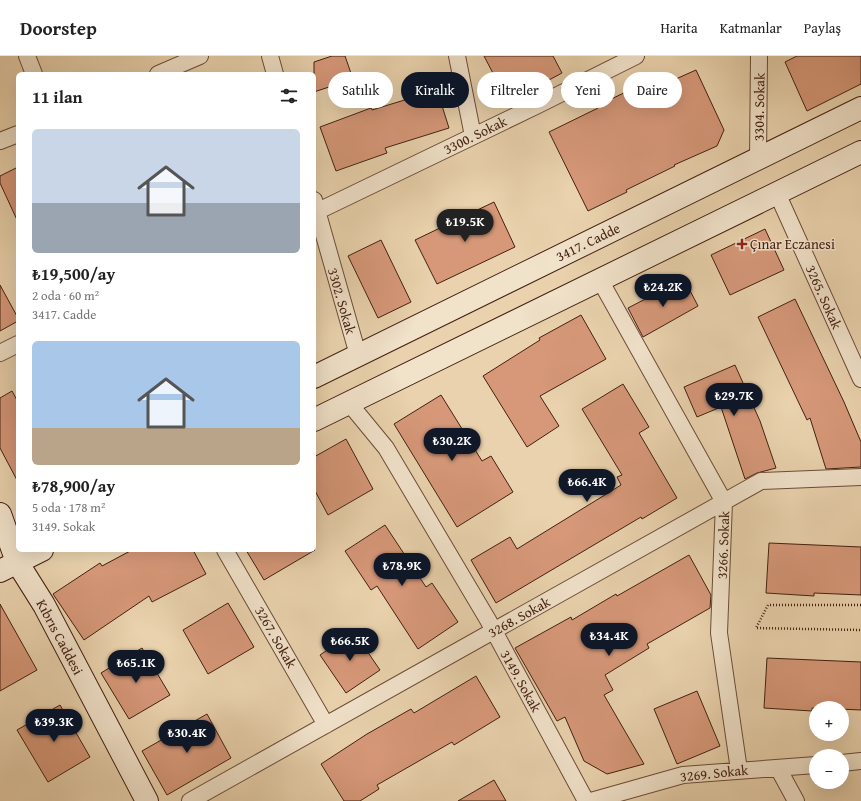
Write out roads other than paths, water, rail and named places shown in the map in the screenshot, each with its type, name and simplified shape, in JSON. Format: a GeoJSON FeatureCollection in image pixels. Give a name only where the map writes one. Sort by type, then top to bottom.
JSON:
{"type":"FeatureCollection","features":[{"type":"Feature","properties":{"kind":"street"},"geometry":{"type":"LineString","coordinates":[[27,56],[33,72]]}},
{"type":"Feature","properties":{"kind":"street"},"geometry":{"type":"LineString","coordinates":[[163,72],[200,56]]}},
{"type":"Feature","properties":{"kind":"street"},"geometry":{"type":"LineString","coordinates":[[270,56],[274,72]]}},
{"type":"Feature","properties":{"kind":"street"},"geometry":{"type":"LineString","coordinates":[[457,56],[473,136]]}},
{"type":"Feature","properties":{"kind":"street","name":"3300. Sokak"},"geometry":{"type":"LineString","coordinates":[[316,208],[473,136],[636,56]]}},
{"type":"Feature","properties":{"kind":"street","name":"3304. Sokak"},"geometry":{"type":"LineString","coordinates":[[758,159],[759,56]]}},
{"type":"Feature","properties":{"kind":"street","name":"3417. Cadde"},"geometry":{"type":"LineString","coordinates":[[316,375],[861,108]]}},
{"type":"Feature","properties":{"kind":"street"},"geometry":{"type":"LineString","coordinates":[[0,142],[16,135]]}},
{"type":"Feature","properties":{"kind":"street"},"geometry":{"type":"LineString","coordinates":[[316,419],[861,152]]}},
{"type":"Feature","properties":{"kind":"street","name":"3265. Sokak"},"geometry":{"type":"LineString","coordinates":[[777,193],[861,379]]}},
{"type":"Feature","properties":{"kind":"street","name":"3302. Sokak"},"geometry":{"type":"LineString","coordinates":[[316,211],[358,355]]}},
{"type":"Feature","properties":{"kind":"street","name":"3266. Sokak"},"geometry":{"type":"LineString","coordinates":[[600,280],[724,502],[719,633],[739,770]]}},
{"type":"Feature","properties":{"kind":"street"},"geometry":{"type":"LineString","coordinates":[[0,353],[16,345]]}},
{"type":"Feature","properties":{"kind":"street","name":"3149. Sokak"},"geometry":{"type":"LineString","coordinates":[[349,403],[386,448],[494,631],[586,801]]}},
{"type":"Feature","properties":{"kind":"street","name":"3268. Sokak"},"geometry":{"type":"LineString","coordinates":[[190,801],[761,481],[861,477]]}},
{"type":"Feature","properties":{"kind":"street","name":"Kıbrıs Caddesi"},"geometry":{"type":"LineString","coordinates":[[6,522],[9,566],[44,605],[146,801]]}},
{"type":"Feature","properties":{"kind":"street"},"geometry":{"type":"LineString","coordinates":[[9,566],[38,552]]}},
{"type":"Feature","properties":{"kind":"street","name":"3267. Sokak"},"geometry":{"type":"LineString","coordinates":[[226,552],[326,725]]}},
{"type":"Feature","properties":{"kind":"street"},"geometry":{"type":"LineString","coordinates":[[849,762],[861,761]]}},
{"type":"Feature","properties":{"kind":"street","name":"3269. Sokak"},"geometry":{"type":"LineString","coordinates":[[591,801],[683,775],[809,766]]}},
{"type":"Feature","properties":{"kind":"street"},"geometry":{"type":"LineString","coordinates":[[778,768],[796,801]]}},
{"type":"Feature","properties":{"kind":"place","name":"Çınar Eczanesi"},"geometry":{"type":"Point","coordinates":[742,244]}}]}
